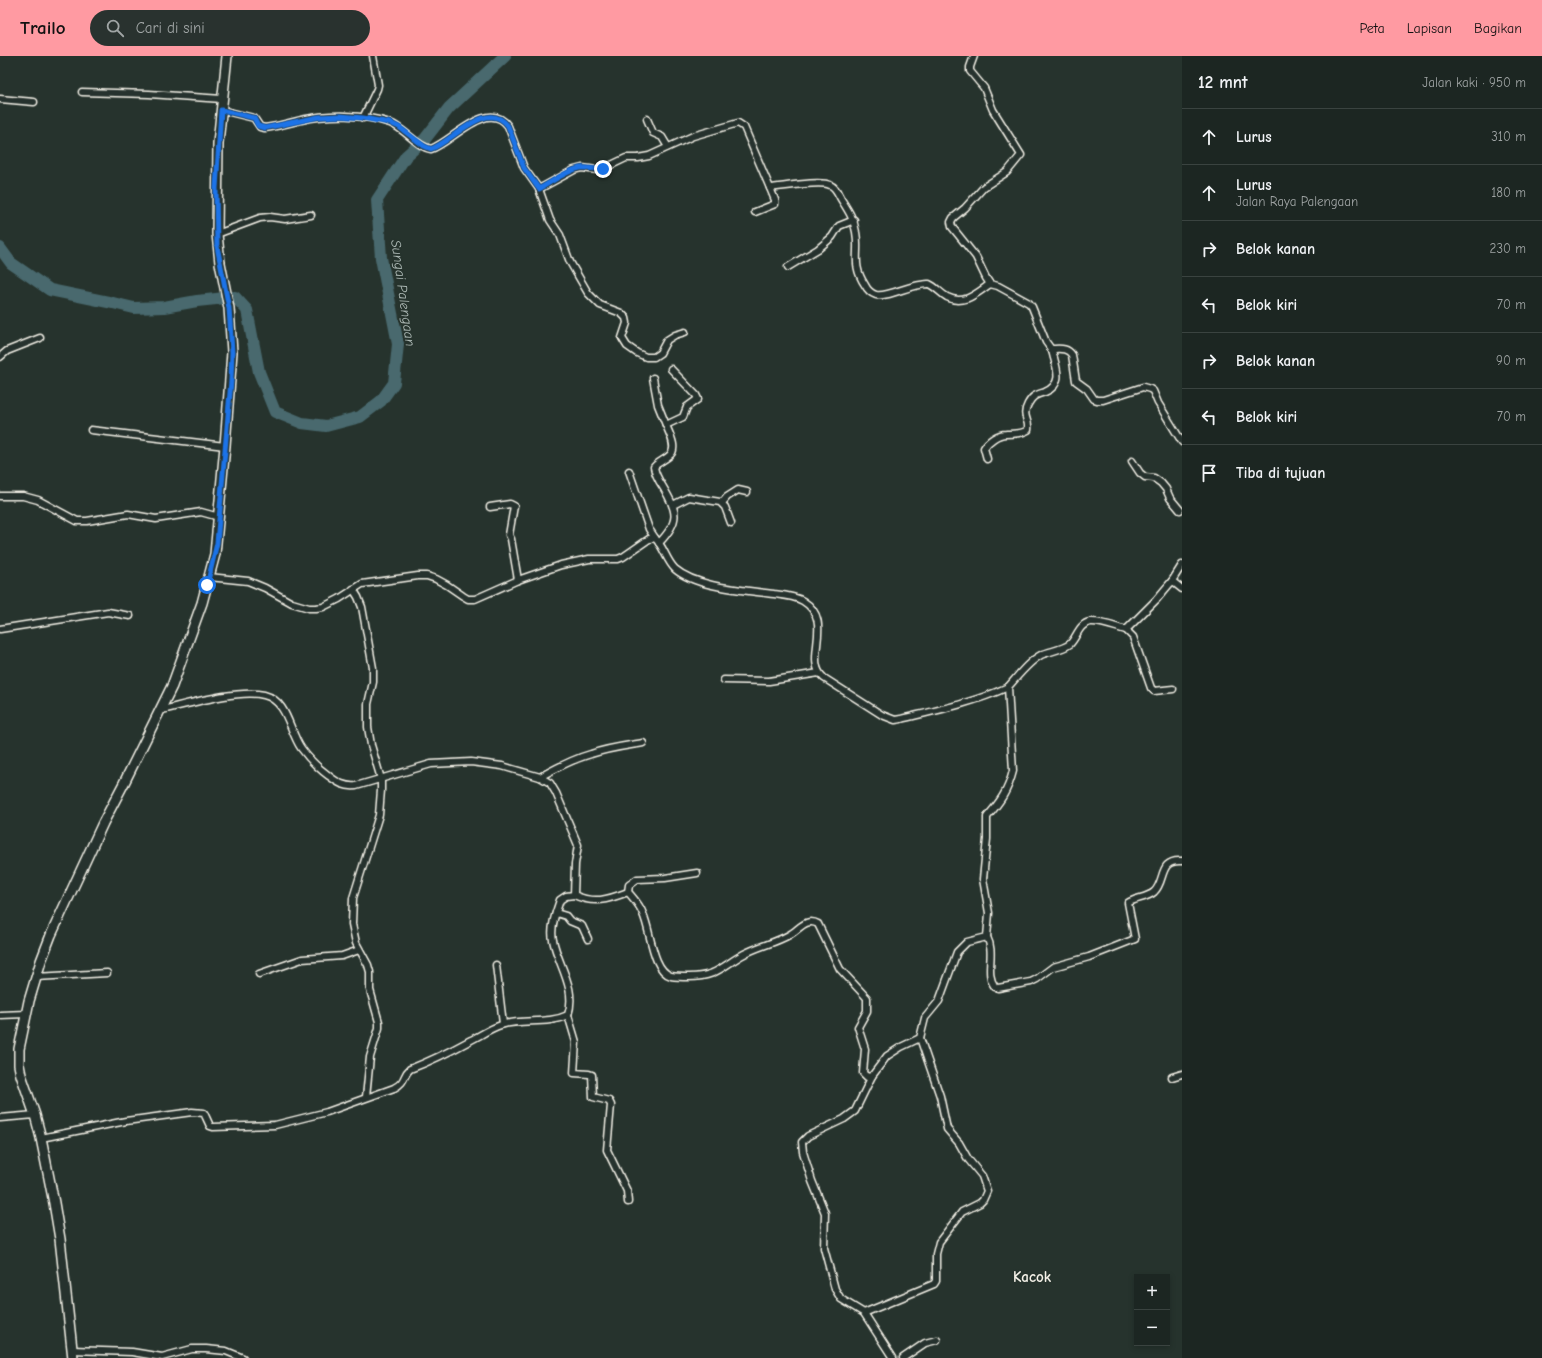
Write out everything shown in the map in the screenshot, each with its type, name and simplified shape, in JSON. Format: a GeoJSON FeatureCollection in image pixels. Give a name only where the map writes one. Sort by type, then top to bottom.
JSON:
{"type":"FeatureCollection","features":[{"type":"Feature","properties":{"kind":"street"},"geometry":{"type":"LineString","coordinates":[[227,56],[221,110],[217,178],[217,234],[220,263],[229,308],[232,360],[217,543],[209,578],[192,634],[162,710],[103,823],[90,853],[55,923],[41,961],[26,1014],[19,1049],[19,1065],[41,1138],[60,1239],[73,1354],[132,1352],[162,1357],[192,1349],[206,1349],[226,1351],[243,1358]]}},
{"type":"Feature","properties":{"kind":"street"},"geometry":{"type":"LineString","coordinates":[[363,118],[378,89],[373,56]]}},
{"type":"Feature","properties":{"kind":"street"},"geometry":{"type":"LineString","coordinates":[[974,56],[970,71],[984,88],[993,110],[1021,154],[1007,172],[984,187],[952,220],[952,227],[976,257],[990,284],[998,286],[1029,303],[1032,307],[1057,365],[1058,377],[1051,388],[1036,394],[1027,405],[1025,418],[1028,425],[1028,430],[1014,435],[1000,435],[993,439],[984,448],[987,459]]}},
{"type":"Feature","properties":{"kind":"street"},"geometry":{"type":"LineString","coordinates":[[82,92],[149,94],[222,99]]}},
{"type":"Feature","properties":{"kind":"street"},"geometry":{"type":"LineString","coordinates":[[0,100],[34,102]]}},
{"type":"Feature","properties":{"kind":"street"},"geometry":{"type":"LineString","coordinates":[[221,110],[254,118],[258,126],[265,128],[319,117],[340,116],[382,121],[399,127],[428,148],[434,148],[468,125],[481,119],[500,118],[508,126],[524,168],[539,189],[550,220],[560,235],[570,262],[588,293],[600,304],[621,313],[626,318],[627,323],[622,338],[627,346],[642,356],[654,357],[660,354],[667,340],[675,335],[685,332]]}},
{"type":"Feature","properties":{"kind":"street"},"geometry":{"type":"LineString","coordinates":[[647,119],[653,132],[662,137],[668,147]]}},
{"type":"Feature","properties":{"kind":"street"},"geometry":{"type":"LineString","coordinates":[[539,189],[574,170],[582,168],[597,170],[603,169],[626,158],[649,156],[707,131],[738,122],[744,127],[775,200],[775,204],[755,212]]}},
{"type":"Feature","properties":{"kind":"street"},"geometry":{"type":"LineString","coordinates":[[770,188],[814,184],[831,185],[854,220],[857,240],[857,269],[866,286],[874,294],[881,295],[909,286],[926,283],[932,285],[947,297],[962,301],[972,297],[990,284]]}},
{"type":"Feature","properties":{"kind":"street"},"geometry":{"type":"LineString","coordinates":[[217,234],[260,218],[270,217],[285,219],[311,215]]}},
{"type":"Feature","properties":{"kind":"street"},"geometry":{"type":"LineString","coordinates":[[788,267],[818,249],[832,237],[839,226],[854,220]]}},
{"type":"Feature","properties":{"kind":"street"},"geometry":{"type":"LineString","coordinates":[[0,357],[7,351],[40,338]]}},
{"type":"Feature","properties":{"kind":"street"},"geometry":{"type":"LineString","coordinates":[[1051,349],[1065,349],[1070,351],[1075,366],[1076,381],[1086,389],[1094,399],[1103,400],[1143,387],[1153,391],[1158,403],[1182,442]]}},
{"type":"Feature","properties":{"kind":"street"},"geometry":{"type":"LineString","coordinates":[[666,425],[683,417],[687,407],[698,399],[671,369]]}},
{"type":"Feature","properties":{"kind":"street"},"geometry":{"type":"LineString","coordinates":[[653,378],[657,400],[673,444],[671,455],[656,464],[654,468],[673,505],[675,515],[674,524],[669,533],[657,541]]}},
{"type":"Feature","properties":{"kind":"street"},"geometry":{"type":"LineString","coordinates":[[91,430],[225,446]]}},
{"type":"Feature","properties":{"kind":"street"},"geometry":{"type":"LineString","coordinates":[[1132,461],[1140,473],[1149,478],[1157,479],[1161,483],[1166,489],[1170,498],[1181,511]]}},
{"type":"Feature","properties":{"kind":"street"},"geometry":{"type":"LineString","coordinates":[[629,471],[649,529],[669,562],[675,568],[691,578],[717,587],[790,596],[803,601],[813,610],[818,621],[819,634],[817,662],[819,673],[824,678],[882,715],[895,720],[954,707],[984,698],[1008,687],[1030,663],[1041,655],[1069,644],[1083,624],[1088,622],[1095,622],[1126,630],[1133,637],[1151,688],[1154,691],[1173,689]]}},
{"type":"Feature","properties":{"kind":"street"},"geometry":{"type":"LineString","coordinates":[[722,503],[727,497],[738,490],[747,492]]}},
{"type":"Feature","properties":{"kind":"street"},"geometry":{"type":"LineString","coordinates":[[0,496],[34,498],[46,503],[72,520],[77,521],[87,521],[128,514],[156,519],[201,512],[219,517]]}},
{"type":"Feature","properties":{"kind":"street"},"geometry":{"type":"LineString","coordinates":[[673,505],[689,497],[722,503]]}},
{"type":"Feature","properties":{"kind":"street"},"geometry":{"type":"LineString","coordinates":[[722,503],[731,523]]}},
{"type":"Feature","properties":{"kind":"street"},"geometry":{"type":"LineString","coordinates":[[490,507],[510,504],[514,506],[509,535],[518,580]]}},
{"type":"Feature","properties":{"kind":"street"},"geometry":{"type":"LineString","coordinates":[[209,578],[248,581],[265,588],[292,603],[309,608],[322,607],[339,599],[362,584],[418,576],[427,576],[447,585],[463,596],[472,599],[480,597],[518,580],[581,560],[624,557],[649,538],[657,541]]}},
{"type":"Feature","properties":{"kind":"street"},"geometry":{"type":"LineString","coordinates":[[1126,630],[1172,582],[1182,564]]}},
{"type":"Feature","properties":{"kind":"street"},"geometry":{"type":"LineString","coordinates":[[1172,582],[1182,589]]}},
{"type":"Feature","properties":{"kind":"street"},"geometry":{"type":"LineString","coordinates":[[354,589],[362,607],[374,668],[373,682],[368,704],[368,727],[371,745],[381,779],[381,802],[379,815],[353,898],[352,924],[354,937],[359,950],[368,965],[370,972],[370,990],[379,1022],[379,1028],[370,1057],[366,1097]]}},
{"type":"Feature","properties":{"kind":"street"},"geometry":{"type":"LineString","coordinates":[[0,629],[108,612],[130,616]]}},
{"type":"Feature","properties":{"kind":"street"},"geometry":{"type":"LineString","coordinates":[[724,680],[769,681],[819,673]]}},
{"type":"Feature","properties":{"kind":"street"},"geometry":{"type":"LineString","coordinates":[[1008,687],[1012,771],[1010,782],[1000,803],[987,817],[987,840],[983,879],[989,913],[988,937],[992,948],[990,976],[995,987],[1012,986],[1034,981],[1054,967],[1089,957],[1112,947],[1132,942],[1135,939],[1128,904],[1153,893],[1159,885],[1164,868],[1169,863],[1182,861]]}},
{"type":"Feature","properties":{"kind":"street"},"geometry":{"type":"LineString","coordinates":[[162,710],[225,696],[252,694],[264,695],[276,701],[282,707],[300,746],[318,768],[342,785],[351,787],[431,764],[472,762],[502,766],[540,777],[546,780],[553,787],[577,840],[578,849],[575,864],[574,895]]}},
{"type":"Feature","properties":{"kind":"street"},"geometry":{"type":"LineString","coordinates":[[540,777],[589,754],[643,743]]}},
{"type":"Feature","properties":{"kind":"street"},"geometry":{"type":"LineString","coordinates":[[628,892],[629,884],[637,879],[665,878],[697,873]]}},
{"type":"Feature","properties":{"kind":"street"},"geometry":{"type":"LineString","coordinates":[[628,892],[597,901],[586,900],[574,895],[566,896],[561,899],[556,913],[552,933],[553,940],[568,982],[570,1004],[568,1015],[576,1042],[574,1074],[592,1075],[592,1097],[607,1100],[610,1105],[607,1150],[627,1191],[628,1202]]}},
{"type":"Feature","properties":{"kind":"street"},"geometry":{"type":"LineString","coordinates":[[628,892],[636,900],[643,913],[658,965],[662,970],[671,976],[705,976],[723,969],[744,954],[789,935],[806,923],[814,922],[818,924],[840,969],[867,998],[867,1011],[859,1024],[858,1031],[865,1049],[864,1073],[867,1077],[872,1076]]}},
{"type":"Feature","properties":{"kind":"street"},"geometry":{"type":"LineString","coordinates":[[556,913],[566,916],[570,921],[582,926],[588,939]]}},
{"type":"Feature","properties":{"kind":"street"},"geometry":{"type":"LineString","coordinates":[[864,1313],[934,1284],[936,1281],[936,1254],[939,1242],[962,1212],[980,1203],[987,1191],[982,1176],[968,1159],[959,1143],[947,1129],[940,1096],[920,1038],[925,1018],[939,1001],[957,952],[967,942],[988,937]]}},
{"type":"Feature","properties":{"kind":"street"},"geometry":{"type":"LineString","coordinates":[[259,974],[302,959],[342,956],[359,950]]}},
{"type":"Feature","properties":{"kind":"street"},"geometry":{"type":"LineString","coordinates":[[496,965],[503,1024]]}},
{"type":"Feature","properties":{"kind":"street"},"geometry":{"type":"LineString","coordinates":[[36,977],[107,973]]}},
{"type":"Feature","properties":{"kind":"street"},"geometry":{"type":"LineString","coordinates":[[0,1015],[26,1014]]}},
{"type":"Feature","properties":{"kind":"street"},"geometry":{"type":"LineString","coordinates":[[41,1138],[126,1121],[196,1112],[204,1113],[211,1127],[269,1126],[327,1112],[394,1088],[401,1084],[406,1072],[410,1069],[445,1054],[503,1024],[557,1019],[568,1015]]}},
{"type":"Feature","properties":{"kind":"street"},"geometry":{"type":"LineString","coordinates":[[893,1358],[864,1313],[841,1299],[835,1289],[826,1257],[825,1212],[812,1181],[802,1142],[808,1136],[849,1116],[855,1111],[872,1076],[890,1053],[920,1038]]}},
{"type":"Feature","properties":{"kind":"street"},"geometry":{"type":"LineString","coordinates":[[1172,1076],[1182,1074]]}},
{"type":"Feature","properties":{"kind":"street"},"geometry":{"type":"LineString","coordinates":[[0,1118],[35,1115]]}},
{"type":"Feature","properties":{"kind":"street"},"geometry":{"type":"LineString","coordinates":[[903,1358],[925,1343],[937,1340]]}},
{"type":"Feature","properties":{"kind":"waterway","name":"Sungai Palengaan"},"geometry":{"type":"LineString","coordinates":[[0,248],[11,263],[50,290],[134,308],[164,307],[197,301],[235,297],[247,310],[259,372],[275,412],[302,423],[326,426],[360,417],[381,401],[394,383],[398,344],[381,258],[377,200],[406,156],[425,139],[449,108],[505,56]]}},
{"type":"Feature","properties":{"kind":"district","name":"Kacok"},"geometry":{"type":"Point","coordinates":[1032,1277]}},
{"type":"Feature","properties":{"kind":"route"},"geometry":{"type":"LineString","coordinates":[[207,585],[217,543],[231,381],[232,352],[229,308],[217,246],[216,188],[221,110],[252,117],[256,120],[258,126],[265,128],[285,125],[300,120],[329,116],[363,118],[382,121],[399,127],[424,146],[431,149],[468,125],[481,119],[497,117],[504,121],[508,126],[524,168],[539,189],[574,170],[582,168],[597,170],[603,169]]}}]}
